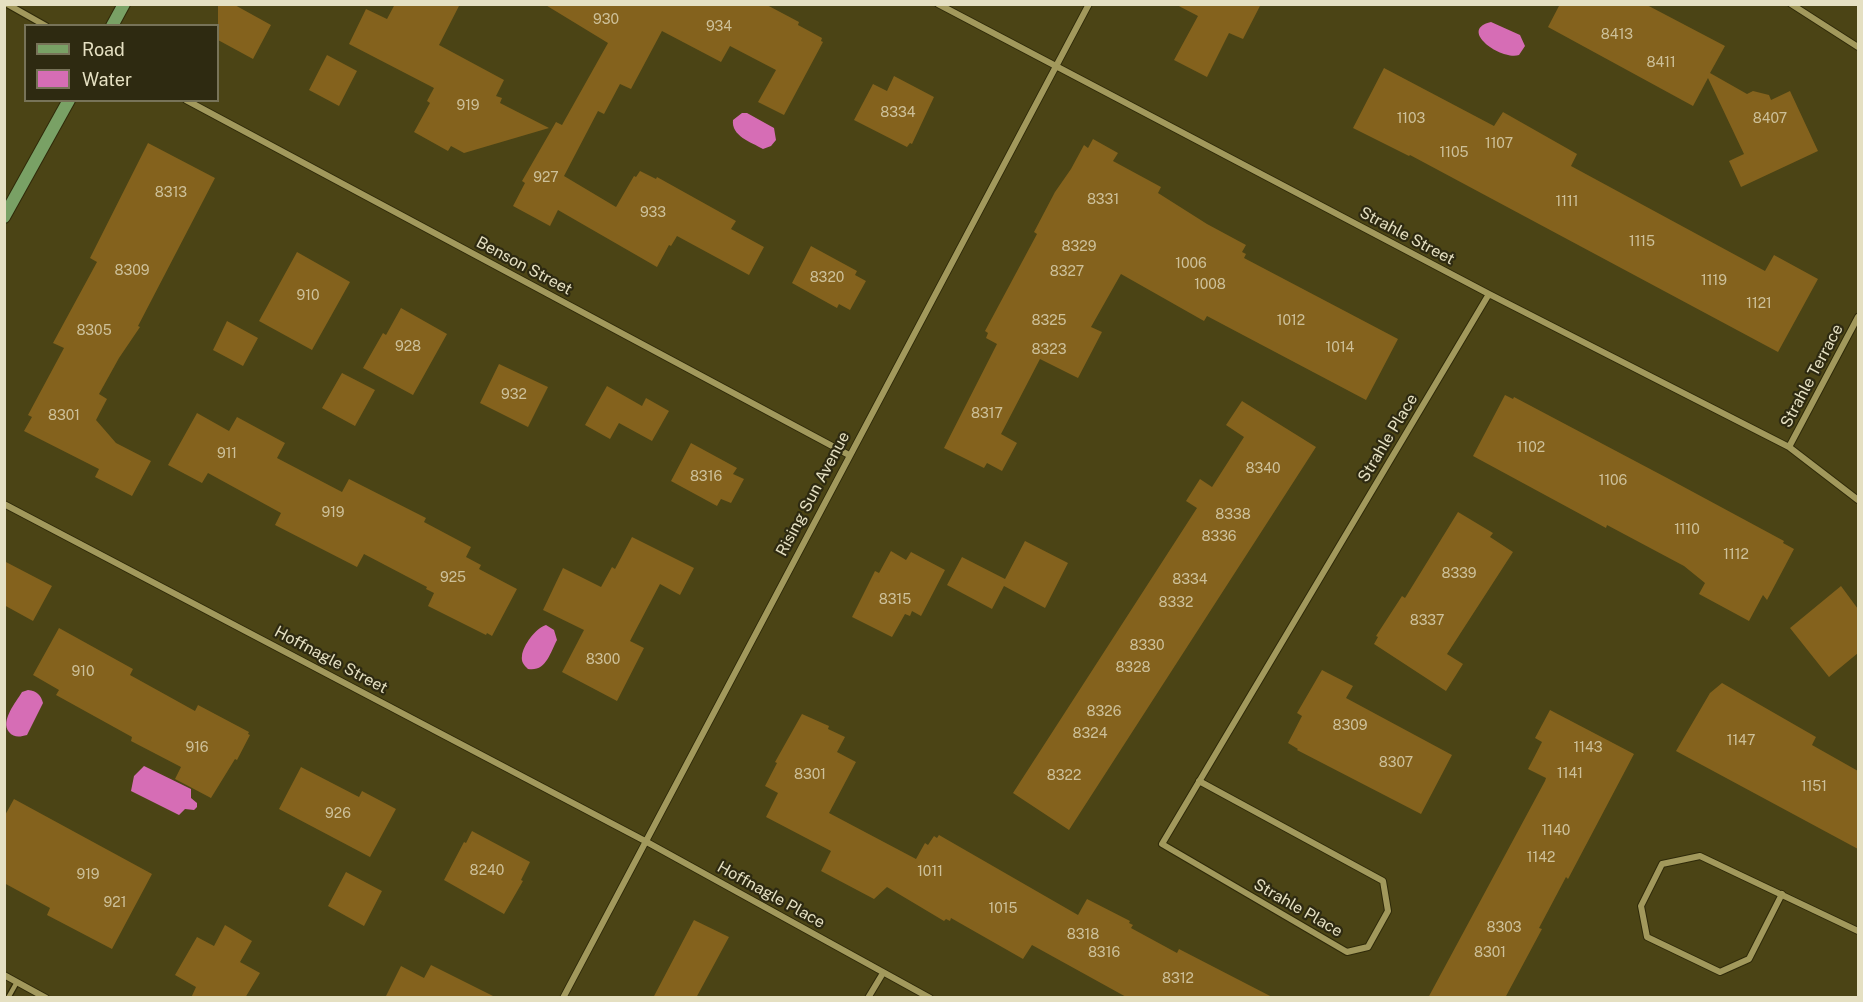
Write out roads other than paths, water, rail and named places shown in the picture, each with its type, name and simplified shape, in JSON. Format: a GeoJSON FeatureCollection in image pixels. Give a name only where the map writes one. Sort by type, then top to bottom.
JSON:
{"type":"FeatureCollection","features":[{"type":"Feature","properties":{"kind":"main road"},"geometry":{"type":"LineString","coordinates":[[113,24],[124,4]]}},
{"type":"Feature","properties":{"kind":"main road"},"geometry":{"type":"LineString","coordinates":[[4,217],[68,102]]}},
{"type":"Feature","properties":{"kind":"street"},"geometry":{"type":"LineString","coordinates":[[7,4],[42,24]]}},
{"type":"Feature","properties":{"kind":"street","name":"Strahle Street"},"geometry":{"type":"LineString","coordinates":[[938,4],[1489,294],[1789,447],[1858,500]]}},
{"type":"Feature","properties":{"kind":"street","name":"Rising Sun Avenue"},"geometry":{"type":"LineString","coordinates":[[563,998],[1089,4]]}},
{"type":"Feature","properties":{"kind":"street"},"geometry":{"type":"LineString","coordinates":[[1791,4],[1858,47]]}},
{"type":"Feature","properties":{"kind":"street","name":"Benson Street"},"geometry":{"type":"LineString","coordinates":[[190,102],[849,455]]}},
{"type":"Feature","properties":{"kind":"street","name":"Strahle Place"},"geometry":{"type":"LineString","coordinates":[[1199,782],[1383,881],[1388,911],[1368,947],[1347,952],[1162,844],[1489,294]]}},
{"type":"Feature","properties":{"kind":"street","name":"Strahle Terrace"},"geometry":{"type":"LineString","coordinates":[[1789,447],[1858,317]]}},
{"type":"Feature","properties":{"kind":"street","name":"Hoffnagle Street"},"geometry":{"type":"LineString","coordinates":[[4,504],[645,841]]}},
{"type":"Feature","properties":{"kind":"street","name":"Hoffnagle Place"},"geometry":{"type":"LineString","coordinates":[[645,841],[930,998]]}},
{"type":"Feature","properties":{"kind":"street"},"geometry":{"type":"LineString","coordinates":[[1782,894],[1749,959],[1720,972],[1647,938],[1641,906],[1662,864],[1700,856],[1782,894],[1858,931]]}},
{"type":"Feature","properties":{"kind":"street"},"geometry":{"type":"LineString","coordinates":[[868,998],[883,973]]}},
{"type":"Feature","properties":{"kind":"street"},"geometry":{"type":"LineString","coordinates":[[4,975],[46,998]]}},
{"type":"Feature","properties":{"kind":"lane"},"geometry":{"type":"LineString","coordinates":[[8,998],[17,982]]}},
{"type":"Feature","properties":{"kind":"water"},"geometry":{"type":"Polygon","coordinates":[[[1491,22],[1520,35],[1525,46],[1519,55],[1503,54],[1480,38],[1479,31],[1482,26],[1491,22]]]}},
{"type":"Feature","properties":{"kind":"water"},"geometry":{"type":"Polygon","coordinates":[[[742,113],[747,113],[774,128],[776,140],[771,146],[763,149],[738,134],[733,126],[733,120],[742,113]]]}},
{"type":"Feature","properties":{"kind":"water"},"geometry":{"type":"Polygon","coordinates":[[[546,625],[554,630],[557,640],[543,665],[539,668],[528,669],[522,660],[527,642],[534,633],[546,625]]]}},
{"type":"Feature","properties":{"kind":"water"},"geometry":{"type":"Polygon","coordinates":[[[28,690],[38,694],[43,703],[27,735],[15,736],[9,732],[6,723],[22,692],[28,690]]]}},
{"type":"Feature","properties":{"kind":"water"},"geometry":{"type":"Polygon","coordinates":[[[144,766],[191,789],[191,798],[197,803],[197,807],[194,810],[185,809],[179,815],[131,791],[134,776],[144,766]]]}}]}
